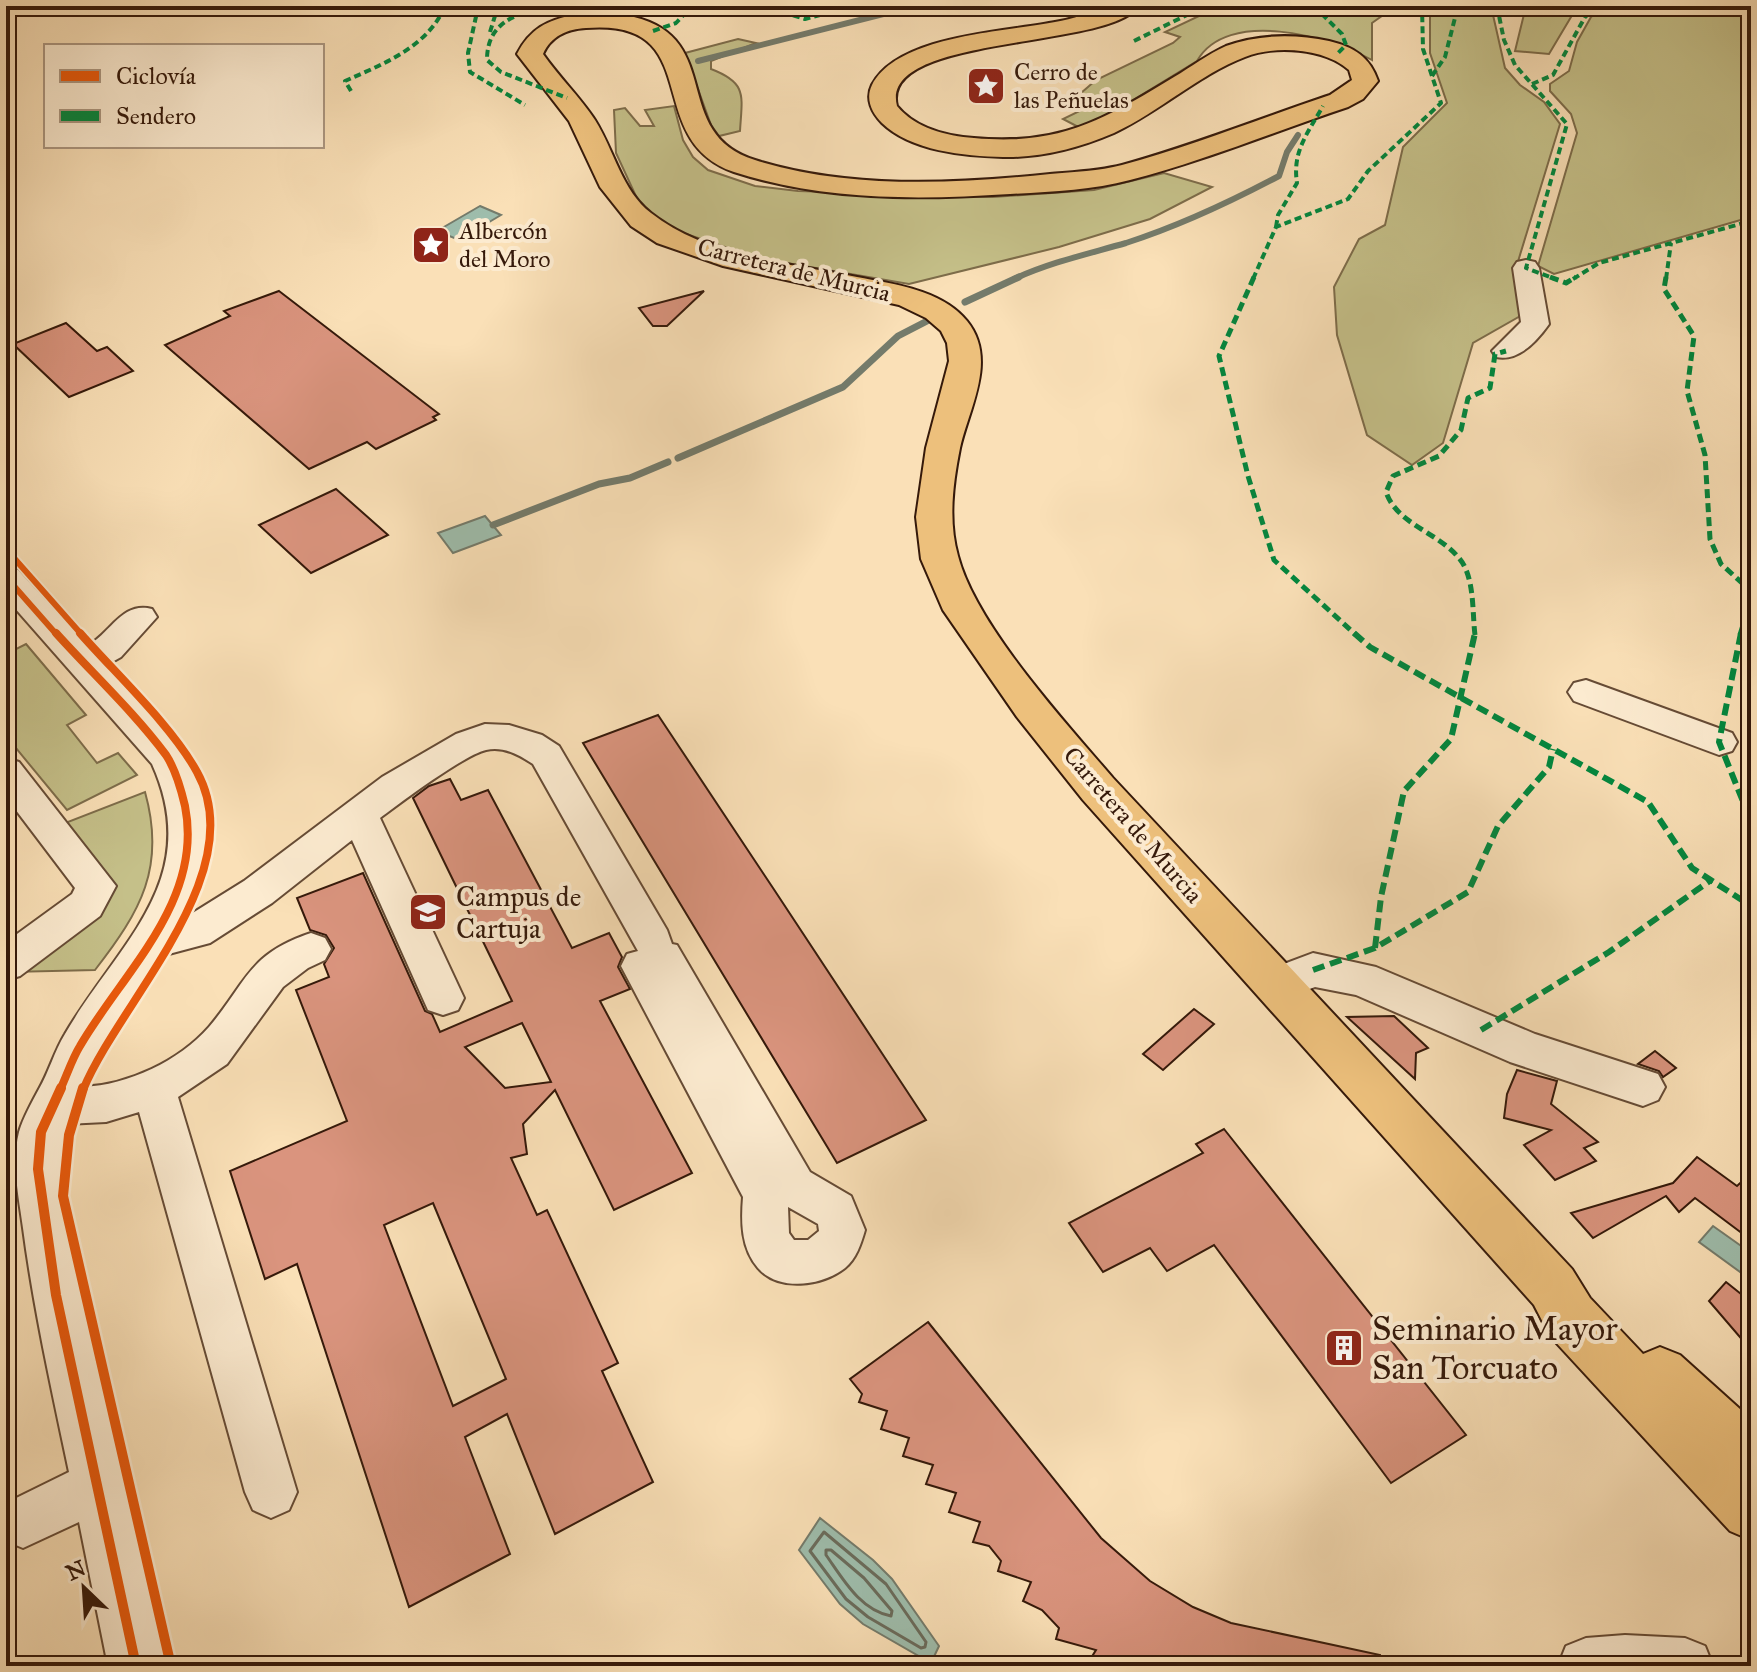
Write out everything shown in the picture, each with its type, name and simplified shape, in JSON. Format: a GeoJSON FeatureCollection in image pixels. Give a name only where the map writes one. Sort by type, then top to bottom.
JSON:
{"type":"FeatureCollection","features":[{"type":"Feature","properties":{"kind":"main road","name":"Carretera de Murcia"},"geometry":{"type":"LineString","coordinates":[[1127,6],[1057,29],[926,56],[903,66],[889,78],[881,89],[879,99],[883,108],[900,124],[935,140],[979,147],[1027,148],[1076,140],[1105,130],[1225,57],[1252,47],[1301,44],[1326,49],[1356,63],[1365,75],[1365,81],[1354,93],[1339,101],[1125,173],[1088,180],[1018,185],[886,187],[825,184],[771,176],[742,167],[706,144],[697,128],[676,58],[667,43],[653,31],[634,24],[590,20],[564,24],[543,33],[532,43],[530,54],[579,116],[619,193],[641,220],[682,242],[734,258],[910,298],[929,305],[956,325],[964,346],[967,372],[943,448],[934,515],[936,546],[944,577],[982,641],[1047,726],[1148,846],[1553,1287],[1570,1317],[1751,1510]]}},
{"type":"Feature","properties":{"kind":"main road","name":"Carretera de Murcia"},"geometry":{"type":"LineString","coordinates":[[1553,1287],[1584,1305],[1751,1459]]}},
{"type":"Feature","properties":{"kind":"street"},"geometry":{"type":"LineString","coordinates":[[1506,351],[1535,324],[1526,268]]}},
{"type":"Feature","properties":{"kind":"street"},"geometry":{"type":"LineString","coordinates":[[6,577],[167,757],[181,787],[188,822],[184,861],[175,896],[152,942],[80,1046],[41,1132],[40,1201],[56,1295],[136,1666]]}},
{"type":"Feature","properties":{"kind":"street"},"geometry":{"type":"LineString","coordinates":[[82,664],[109,649],[140,617]]}},
{"type":"Feature","properties":{"kind":"street"},"geometry":{"type":"LineString","coordinates":[[1586,692],[1719,742]]}},
{"type":"Feature","properties":{"kind":"street"},"geometry":{"type":"LineString","coordinates":[[152,942],[196,932],[258,892],[361,817],[395,787],[452,755],[493,750],[508,753],[525,763],[647,953],[794,1186],[803,1195],[832,1206],[840,1218],[842,1234],[832,1252],[818,1260],[796,1264],[778,1258],[769,1245],[764,1224],[766,1195],[647,953]]}},
{"type":"Feature","properties":{"kind":"street"},"geometry":{"type":"LineString","coordinates":[[6,771],[96,886],[86,905],[6,964]]}},
{"type":"Feature","properties":{"kind":"street"},"geometry":{"type":"LineString","coordinates":[[361,817],[443,998]]}},
{"type":"Feature","properties":{"kind":"street"},"geometry":{"type":"LineString","coordinates":[[52,1105],[90,1106],[154,1088],[208,1056],[224,1038],[262,981],[286,958],[311,949]]}},
{"type":"Feature","properties":{"kind":"street"},"geometry":{"type":"LineString","coordinates":[[1275,985],[1313,970],[1362,979],[1525,1049],[1643,1087]]}},
{"type":"Feature","properties":{"kind":"street"},"geometry":{"type":"LineString","coordinates":[[154,1088],[271,1492]]}},
{"type":"Feature","properties":{"kind":"street"},"geometry":{"type":"LineString","coordinates":[[23,1522],[98,1485]]}},
{"type":"Feature","properties":{"kind":"street"},"geometry":{"type":"LineString","coordinates":[[1586,1666],[1625,1663],[1685,1666]]}},
{"type":"Feature","properties":{"kind":"shaded area"},"geometry":{"type":"Polygon","coordinates":[[[1220,6],[1396,6],[1372,23],[1372,60],[1306,36],[1254,31],[1231,35],[1211,45],[1197,61],[1084,130],[1063,119],[1090,106],[1073,100],[1096,80],[1173,43],[1180,37],[1165,32],[1220,6]]]}},
{"type":"Feature","properties":{"kind":"shaded area"},"geometry":{"type":"Polygon","coordinates":[[[1430,6],[1491,6],[1505,68],[1520,85],[1544,102],[1560,124],[1516,268],[1522,315],[1473,343],[1443,443],[1412,465],[1367,435],[1337,335],[1334,287],[1359,239],[1385,225],[1403,147],[1447,103],[1430,53],[1430,6]]]}},
{"type":"Feature","properties":{"kind":"shaded area"},"geometry":{"type":"Polygon","coordinates":[[[1526,6],[1582,6],[1574,12],[1549,54],[1515,51],[1526,6]]]}},
{"type":"Feature","properties":{"kind":"shaded area"},"geometry":{"type":"Polygon","coordinates":[[[1606,6],[1751,6],[1751,217],[1554,274],[1538,266],[1577,133],[1571,114],[1550,91],[1550,84],[1569,71],[1577,42],[1591,17],[1606,6]]]}},
{"type":"Feature","properties":{"kind":"shaded area"},"geometry":{"type":"Polygon","coordinates":[[[738,39],[756,43],[711,61],[711,69],[737,86],[741,100],[740,131],[719,136],[711,125],[685,53],[738,39]]]}},
{"type":"Feature","properties":{"kind":"shaded area"},"geometry":{"type":"Polygon","coordinates":[[[674,106],[683,140],[693,157],[708,170],[755,186],[798,191],[993,197],[1094,190],[1164,173],[1212,187],[1150,219],[1059,247],[909,284],[758,258],[680,232],[657,221],[640,205],[616,153],[614,110],[625,108],[640,126],[654,126],[645,110],[674,106]]]}},
{"type":"Feature","properties":{"kind":"shaded area"},"geometry":{"type":"Polygon","coordinates":[[[26,644],[86,715],[67,725],[97,763],[118,753],[137,775],[67,810],[6,736],[6,654],[26,644]]]}},
{"type":"Feature","properties":{"kind":"shaded area"},"geometry":{"type":"Polygon","coordinates":[[[145,792],[153,843],[151,866],[137,908],[95,970],[11,972],[94,905],[60,825],[145,792]]]}},
{"type":"Feature","properties":{"kind":"water"},"geometry":{"type":"Polygon","coordinates":[[[480,206],[501,215],[459,240],[437,231],[480,206]]]}},
{"type":"Feature","properties":{"kind":"water"},"geometry":{"type":"Polygon","coordinates":[[[485,516],[501,535],[453,553],[438,533],[485,516]]]}},
{"type":"Feature","properties":{"kind":"water"},"geometry":{"type":"Polygon","coordinates":[[[1713,1226],[1751,1253],[1751,1280],[1699,1242],[1713,1226]]]}},
{"type":"Feature","properties":{"kind":"water"},"geometry":{"type":"Polygon","coordinates":[[[820,1518],[892,1579],[939,1646],[931,1663],[863,1624],[840,1604],[799,1550],[820,1518]]]}},
{"type":"Feature","properties":{"kind":"building"},"geometry":{"type":"Polygon","coordinates":[[[279,291],[439,414],[433,417],[436,420],[376,449],[367,442],[309,469],[165,345],[230,316],[224,311],[279,291]]]}},
{"type":"Feature","properties":{"kind":"building"},"geometry":{"type":"Polygon","coordinates":[[[704,291],[667,326],[653,326],[639,308],[704,291]]]}},
{"type":"Feature","properties":{"kind":"building"},"geometry":{"type":"Polygon","coordinates":[[[66,323],[97,351],[107,347],[133,371],[69,397],[13,344],[66,323]]]}},
{"type":"Feature","properties":{"kind":"building"},"geometry":{"type":"Polygon","coordinates":[[[336,489],[388,535],[311,573],[259,525],[336,489]]]}},
{"type":"Feature","properties":{"kind":"building"},"geometry":{"type":"Polygon","coordinates":[[[658,715],[926,1120],[837,1163],[583,743],[658,715]]]}},
{"type":"Feature","properties":{"kind":"building"},"geometry":{"type":"Polygon","coordinates":[[[450,779],[461,800],[488,790],[572,948],[609,933],[622,957],[618,967],[630,989],[600,1001],[692,1173],[614,1210],[555,1090],[523,1124],[527,1154],[511,1158],[537,1215],[547,1210],[618,1363],[602,1371],[653,1482],[555,1534],[507,1414],[465,1437],[510,1554],[409,1607],[297,1264],[265,1279],[230,1171],[347,1121],[296,990],[329,977],[324,964],[334,948],[326,935],[310,930],[297,898],[363,873],[425,1011],[432,1014],[440,1032],[512,1001],[413,798],[429,786],[450,779]],[[522,1023],[465,1047],[505,1088],[551,1082],[522,1023]],[[433,1203],[384,1225],[453,1406],[506,1379],[433,1203]]]}},
{"type":"Feature","properties":{"kind":"building"},"geometry":{"type":"Polygon","coordinates":[[[1194,1009],[1214,1024],[1163,1070],[1143,1054],[1194,1009]]]}},
{"type":"Feature","properties":{"kind":"building"},"geometry":{"type":"Polygon","coordinates":[[[1394,1016],[1428,1048],[1416,1053],[1415,1079],[1347,1017],[1394,1016]]]}},
{"type":"Feature","properties":{"kind":"building"},"geometry":{"type":"Polygon","coordinates":[[[1655,1051],[1676,1068],[1663,1077],[1659,1071],[1638,1064],[1655,1051]]]}},
{"type":"Feature","properties":{"kind":"building"},"geometry":{"type":"Polygon","coordinates":[[[1517,1070],[1557,1081],[1551,1104],[1598,1142],[1584,1148],[1596,1161],[1555,1180],[1524,1145],[1551,1130],[1504,1118],[1507,1094],[1517,1070]]]}},
{"type":"Feature","properties":{"kind":"building","name":"Seminario Mayor San Torcuato"},"geometry":{"type":"Polygon","coordinates":[[[1224,1129],[1466,1435],[1391,1483],[1214,1245],[1167,1271],[1150,1248],[1103,1272],[1069,1223],[1203,1153],[1196,1144],[1224,1129]]]}},
{"type":"Feature","properties":{"kind":"building"},"geometry":{"type":"Polygon","coordinates":[[[1697,1157],[1737,1186],[1751,1173],[1751,1240],[1695,1198],[1679,1212],[1666,1196],[1593,1238],[1571,1213],[1673,1183],[1697,1157]]]}},
{"type":"Feature","properties":{"kind":"building"},"geometry":{"type":"Polygon","coordinates":[[[1726,1282],[1751,1302],[1751,1350],[1709,1301],[1726,1282]]]}},
{"type":"Feature","properties":{"kind":"building"},"geometry":{"type":"Polygon","coordinates":[[[928,1322],[1101,1538],[1150,1581],[1193,1607],[1231,1623],[1380,1655],[1379,1666],[1086,1666],[1096,1650],[1056,1639],[1059,1628],[1042,1610],[1023,1601],[1031,1582],[998,1571],[1001,1561],[989,1546],[973,1542],[980,1522],[949,1512],[956,1493],[926,1484],[933,1465],[903,1456],[909,1438],[881,1429],[887,1411],[859,1402],[862,1394],[850,1379],[928,1322]]]}},
{"type":"Feature","properties":{"kind":"waterway"},"geometry":{"type":"LineString","coordinates":[[698,61],[911,7],[1015,12],[1063,6]]}},
{"type":"Feature","properties":{"kind":"waterway"},"geometry":{"type":"LineString","coordinates":[[1014,279],[1165,229],[1261,186],[1279,176],[1287,152],[1298,135]]}},
{"type":"Feature","properties":{"kind":"waterway"},"geometry":{"type":"LineString","coordinates":[[965,302],[1019,277]]}},
{"type":"Feature","properties":{"kind":"waterway"},"geometry":{"type":"LineString","coordinates":[[678,458],[843,387],[898,336],[929,320]]}},
{"type":"Feature","properties":{"kind":"waterway"},"geometry":{"type":"LineString","coordinates":[[493,525],[599,484],[630,478],[668,462]]}},
{"type":"Feature","properties":{"kind":"marked path"},"geometry":{"type":"LineString","coordinates":[[351,91],[345,81],[388,61],[418,42],[430,31],[445,6]]}},
{"type":"Feature","properties":{"kind":"marked path"},"geometry":{"type":"LineString","coordinates":[[473,6],[477,12],[468,53],[470,72],[525,105]]}},
{"type":"Feature","properties":{"kind":"marked path"},"geometry":{"type":"LineString","coordinates":[[490,32],[498,6]]}},
{"type":"Feature","properties":{"kind":"marked path"},"geometry":{"type":"LineString","coordinates":[[545,6],[512,17],[495,29],[487,47],[487,60],[501,72],[567,98]]}},
{"type":"Feature","properties":{"kind":"marked path"},"geometry":{"type":"LineString","coordinates":[[684,6],[730,12],[778,11],[805,19],[844,9],[881,6]]}},
{"type":"Feature","properties":{"kind":"marked path"},"geometry":{"type":"LineString","coordinates":[[653,31],[676,23],[692,6]]}},
{"type":"Feature","properties":{"kind":"marked path"},"geometry":{"type":"LineString","coordinates":[[963,6],[991,6]]}},
{"type":"Feature","properties":{"kind":"marked path"},"geometry":{"type":"LineString","coordinates":[[999,6],[1026,6]]}},
{"type":"Feature","properties":{"kind":"marked path"},"geometry":{"type":"LineString","coordinates":[[1134,41],[1205,6]]}},
{"type":"Feature","properties":{"kind":"marked path"},"geometry":{"type":"LineString","coordinates":[[1314,6],[1342,34],[1346,45],[1338,53]]}},
{"type":"Feature","properties":{"kind":"marked path"},"geometry":{"type":"LineString","coordinates":[[1422,6],[1423,49],[1441,103],[1368,171],[1348,199],[1276,227],[1219,356],[1248,476],[1274,560],[1370,647],[1648,802],[1692,868],[1751,906]]}},
{"type":"Feature","properties":{"kind":"marked path"},"geometry":{"type":"LineString","coordinates":[[1432,76],[1445,57],[1457,10],[1461,6]]}},
{"type":"Feature","properties":{"kind":"marked path"},"geometry":{"type":"LineString","coordinates":[[1497,6],[1504,40],[1515,65],[1557,109],[1567,124],[1526,268],[1566,283],[1599,263],[1751,221]]}},
{"type":"Feature","properties":{"kind":"marked path"},"geometry":{"type":"LineString","coordinates":[[1532,84],[1553,75],[1585,17],[1599,6]]}},
{"type":"Feature","properties":{"kind":"marked path"},"geometry":{"type":"LineString","coordinates":[[1276,227],[1278,215],[1297,183],[1294,165],[1297,152],[1323,106]]}},
{"type":"Feature","properties":{"kind":"marked path"},"geometry":{"type":"LineString","coordinates":[[1671,243],[1664,289],[1694,336],[1687,391],[1705,455],[1710,539],[1721,564],[1751,591]]}},
{"type":"Feature","properties":{"kind":"marked path"},"geometry":{"type":"LineString","coordinates":[[1375,948],[1381,897],[1404,791],[1451,739],[1475,635],[1468,575],[1459,557],[1391,507],[1386,492],[1393,476],[1439,456],[1461,430],[1468,398],[1490,388],[1495,354],[1506,351]]}},
{"type":"Feature","properties":{"kind":"marked path"},"geometry":{"type":"LineString","coordinates":[[1751,598],[1734,656],[1719,742],[1742,799],[1751,810]]}},
{"type":"Feature","properties":{"kind":"marked path"},"geometry":{"type":"LineString","coordinates":[[1313,970],[1375,948],[1468,892],[1498,826],[1549,767],[1553,749]]}},
{"type":"Feature","properties":{"kind":"marked path"},"geometry":{"type":"LineString","coordinates":[[1481,1030],[1609,952],[1711,880]]}},
{"type":"Feature","properties":{"kind":"cycle path"},"geometry":{"type":"LineString","coordinates":[[6,549],[181,747],[200,778],[208,808],[206,857],[197,891],[183,924],[105,1045],[88,1077],[69,1135],[63,1181],[63,1196],[171,1666]]}},
{"type":"Feature","properties":{"kind":"cycle path"},"geometry":{"type":"LineString","coordinates":[[6,577],[167,757],[181,787],[188,822],[184,861],[175,896],[152,942],[80,1046],[41,1132],[38,1169],[56,1295],[136,1666]]}},
{"type":"Feature","properties":{"kind":"place","name":"Cerro de las Peñuelas"},"geometry":{"type":"Point","coordinates":[986,86]}},
{"type":"Feature","properties":{"kind":"place","name":"Albercón del Moro"},"geometry":{"type":"Point","coordinates":[431,245]}},
{"type":"Feature","properties":{"kind":"place","name":"Campus de Cartuja"},"geometry":{"type":"Point","coordinates":[428,912]}},
{"type":"Feature","properties":{"kind":"place","name":"Seminario Mayor San Torcuato"},"geometry":{"type":"Point","coordinates":[1344,1348]}}]}
